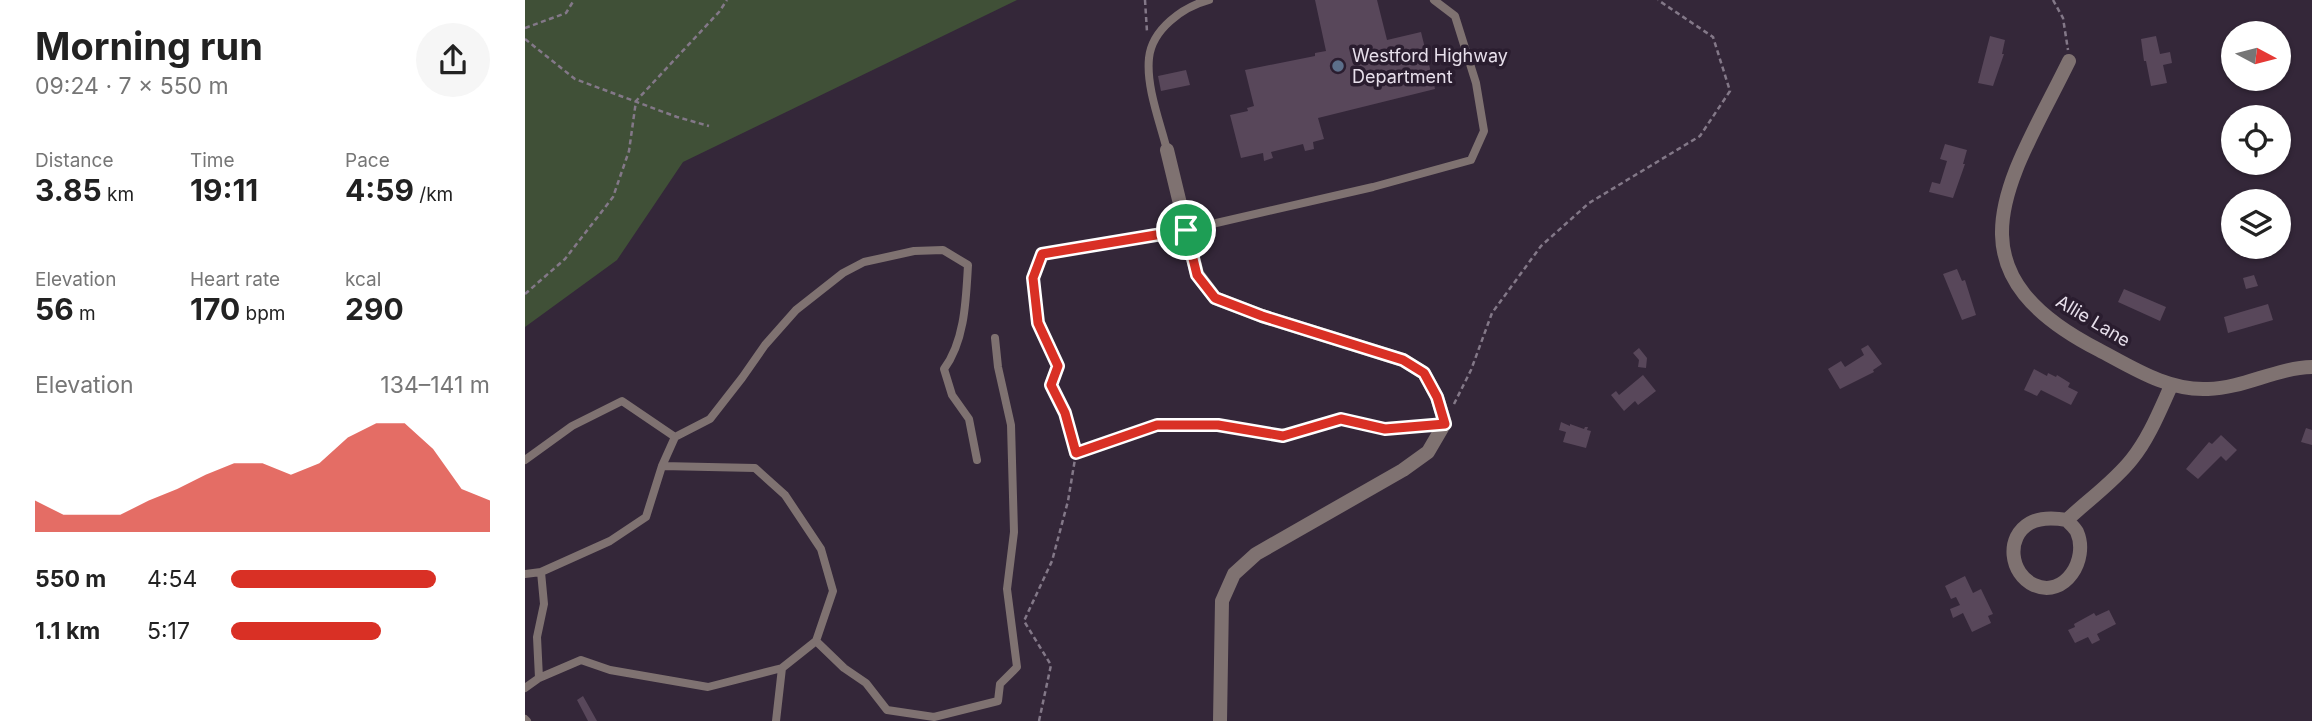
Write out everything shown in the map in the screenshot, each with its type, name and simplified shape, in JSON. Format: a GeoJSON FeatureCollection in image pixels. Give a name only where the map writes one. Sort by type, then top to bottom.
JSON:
{"type":"FeatureCollection","features":[{"type":"Feature","properties":{"kind":"street","name":"Allie Lane"},"geometry":{"type":"LineString","coordinates":[[2069,61],[2018,161],[2003,208],[2001,235],[2005,256],[2016,284],[2032,305],[2085,343],[2171,386],[2208,389],[2225,387],[2278,372],[2312,367]]}},
{"type":"Feature","properties":{"kind":"street"},"geometry":{"type":"LineString","coordinates":[[1167,150],[1197,275],[1215,298],[1262,316],[1403,360],[1424,373],[1437,397],[1445,424],[1428,452],[1403,470],[1257,554],[1234,574],[1222,601],[1220,721]]}},
{"type":"Feature","properties":{"kind":"street"},"geometry":{"type":"LineString","coordinates":[[2067,520],[2131,460],[2145,439],[2171,386]]}},
{"type":"Feature","properties":{"kind":"street"},"geometry":{"type":"LineString","coordinates":[[2051,518],[2067,520],[2077,531],[2080,543],[2077,565],[2060,586],[2036,586],[2021,577],[2014,563],[2014,546],[2019,533],[2031,523],[2051,518]]}},
{"type":"Feature","properties":{"kind":"lane"},"geometry":{"type":"LineString","coordinates":[[1167,150],[1151,84],[1149,57],[1161,30],[1180,12],[1209,0]]}},
{"type":"Feature","properties":{"kind":"lane"},"geometry":{"type":"LineString","coordinates":[[1186,230],[1373,187],[1471,160],[1484,131],[1476,83],[1455,16],[1434,0]]}},
{"type":"Feature","properties":{"kind":"lane"},"geometry":{"type":"LineString","coordinates":[[525,574],[541,572],[610,541],[646,516],[662,466],[675,437],[710,419],[765,345],[796,310],[843,273],[864,262],[914,251],[943,250],[968,265],[966,306],[953,358],[944,369],[952,395],[969,419],[977,460]]}},
{"type":"Feature","properties":{"kind":"lane"},"geometry":{"type":"LineString","coordinates":[[815,641],[866,683],[887,710],[934,717],[998,701],[1000,684],[1017,667],[1007,589],[1014,532],[1011,425],[998,367],[995,338]]}},
{"type":"Feature","properties":{"kind":"lane"},"geometry":{"type":"LineString","coordinates":[[525,460],[572,426],[622,401],[675,437]]}},
{"type":"Feature","properties":{"kind":"lane"},"geometry":{"type":"LineString","coordinates":[[525,688],[539,678],[581,660],[610,670],[708,687],[782,668],[815,641],[833,591],[821,549],[785,495],[754,468],[662,466]]}},
{"type":"Feature","properties":{"kind":"lane"},"geometry":{"type":"LineString","coordinates":[[539,678],[537,637],[544,604],[541,572]]}},
{"type":"Feature","properties":{"kind":"lane"},"geometry":{"type":"LineString","coordinates":[[776,721],[782,668]]}},
{"type":"Feature","properties":{"kind":"path"},"geometry":{"type":"LineString","coordinates":[[525,28],[566,13],[574,0]]}},
{"type":"Feature","properties":{"kind":"path"},"geometry":{"type":"LineString","coordinates":[[525,294],[565,260],[613,197],[629,151],[636,101],[727,0]]}},
{"type":"Feature","properties":{"kind":"path"},"geometry":{"type":"LineString","coordinates":[[1145,0],[1147,34]]}},
{"type":"Feature","properties":{"kind":"path"},"geometry":{"type":"LineString","coordinates":[[1076,453],[1157,425],[1218,425],[1283,436],[1341,419],[1385,429],[1445,424],[1471,370],[1492,313],[1541,246],[1589,203],[1700,136],[1730,91],[1713,37],[1658,0]]}},
{"type":"Feature","properties":{"kind":"path"},"geometry":{"type":"LineString","coordinates":[[2053,0],[2063,18],[2069,61]]}},
{"type":"Feature","properties":{"kind":"path"},"geometry":{"type":"LineString","coordinates":[[525,39],[575,79],[709,126]]}},
{"type":"Feature","properties":{"kind":"path"},"geometry":{"type":"LineString","coordinates":[[1039,721],[1051,665],[1024,621],[1052,561],[1068,501],[1076,453],[1065,413],[1051,385],[1058,366],[1038,323],[1033,278],[1042,254],[1186,230]]}},
{"type":"Feature","properties":{"kind":"green space"},"geometry":{"type":"Polygon","coordinates":[[[525,0],[1017,0],[683,162],[617,260],[525,327],[525,0]]]}},
{"type":"Feature","properties":{"kind":"building"},"geometry":{"type":"Polygon","coordinates":[[[1315,0],[1377,0],[1387,40],[1421,32],[1435,89],[1318,118],[1324,139],[1313,142],[1314,149],[1305,151],[1303,144],[1271,152],[1273,158],[1264,161],[1263,153],[1241,158],[1230,115],[1248,111],[1247,108],[1254,106],[1245,70],[1315,56],[1315,53],[1326,51],[1315,0]]]}},
{"type":"Feature","properties":{"kind":"building"},"geometry":{"type":"Polygon","coordinates":[[[1990,36],[2005,40],[2004,54],[1993,86],[1978,83],[1990,36]]]}},
{"type":"Feature","properties":{"kind":"building"},"geometry":{"type":"Polygon","coordinates":[[[2156,36],[2160,54],[2170,52],[2172,63],[2163,65],[2167,83],[2151,86],[2141,39],[2156,36]]]}},
{"type":"Feature","properties":{"kind":"building"},"geometry":{"type":"Polygon","coordinates":[[[1186,70],[1190,85],[1161,91],[1158,76],[1186,70]]]}},
{"type":"Feature","properties":{"kind":"building"},"geometry":{"type":"Polygon","coordinates":[[[1945,144],[1967,150],[1953,198],[1929,192],[1932,182],[1940,184],[1947,161],[1940,159],[1945,144]]]}},
{"type":"Feature","properties":{"kind":"building"},"geometry":{"type":"Polygon","coordinates":[[[1957,269],[1962,281],[1965,280],[1976,315],[1962,320],[1943,274],[1957,269]]]}},
{"type":"Feature","properties":{"kind":"building"},"geometry":{"type":"Polygon","coordinates":[[[2254,275],[2258,286],[2246,289],[2243,278],[2254,275]]]}},
{"type":"Feature","properties":{"kind":"building"},"geometry":{"type":"Polygon","coordinates":[[[2124,289],[2166,307],[2160,321],[2118,302],[2124,289]]]}},
{"type":"Feature","properties":{"kind":"building"},"geometry":{"type":"Polygon","coordinates":[[[2268,304],[2273,320],[2228,333],[2224,317],[2268,304]]]}},
{"type":"Feature","properties":{"kind":"building"},"geometry":{"type":"Polygon","coordinates":[[[1868,345],[1882,364],[1873,370],[1874,372],[1840,389],[1828,369],[1841,361],[1845,367],[1864,355],[1861,349],[1868,345]]]}},
{"type":"Feature","properties":{"kind":"building"},"geometry":{"type":"Polygon","coordinates":[[[1639,348],[1647,358],[1646,368],[1638,367],[1639,360],[1633,353],[1639,348]]]}},
{"type":"Feature","properties":{"kind":"building"},"geometry":{"type":"Polygon","coordinates":[[[2034,369],[2047,376],[2048,373],[2056,377],[2057,375],[2070,383],[2068,387],[2078,392],[2071,405],[2041,390],[2037,396],[2024,390],[2034,369]]]}},
{"type":"Feature","properties":{"kind":"building"},"geometry":{"type":"Polygon","coordinates":[[[1643,375],[1656,391],[1638,405],[1635,401],[1624,411],[1611,395],[1616,391],[1619,395],[1643,375]]]}},
{"type":"Feature","properties":{"kind":"building"},"geometry":{"type":"Polygon","coordinates":[[[1561,422],[1584,429],[1588,427],[1587,430],[1591,431],[1586,448],[1563,442],[1566,432],[1559,430],[1561,422]]]}},
{"type":"Feature","properties":{"kind":"building"},"geometry":{"type":"Polygon","coordinates":[[[2306,428],[2312,430],[2312,445],[2301,442],[2306,428]]]}},
{"type":"Feature","properties":{"kind":"building"},"geometry":{"type":"Polygon","coordinates":[[[2221,435],[2237,450],[2226,461],[2221,456],[2198,479],[2186,469],[2209,442],[2212,444],[2221,435]]]}},
{"type":"Feature","properties":{"kind":"building"},"geometry":{"type":"Polygon","coordinates":[[[1965,576],[1973,593],[1981,589],[1993,614],[1988,616],[1991,623],[1972,632],[1963,613],[1953,618],[1950,609],[1960,605],[1956,597],[1951,599],[1945,586],[1965,576]]]}},
{"type":"Feature","properties":{"kind":"building"},"geometry":{"type":"Polygon","coordinates":[[[2109,610],[2116,624],[2097,634],[2100,640],[2092,644],[2088,637],[2075,643],[2068,630],[2075,627],[2074,624],[2094,613],[2096,616],[2109,610]]]}},
{"type":"Feature","properties":{"kind":"building"},"geometry":{"type":"Polygon","coordinates":[[[583,696],[597,721],[588,721],[577,700],[583,696]]]}},
{"type":"Feature","properties":{"kind":"place","name":"Westford Highway Department"},"geometry":{"type":"Point","coordinates":[1338,66]}},
{"type":"Feature","properties":{"kind":"route"},"geometry":{"type":"LineString","coordinates":[[1186,230],[1197,275],[1215,298],[1262,316],[1403,360],[1424,373],[1437,397],[1445,424],[1385,429],[1341,419],[1283,436],[1218,425],[1157,425],[1076,453],[1065,413],[1051,385],[1058,366],[1038,323],[1033,278],[1042,254],[1186,230]]}}]}
